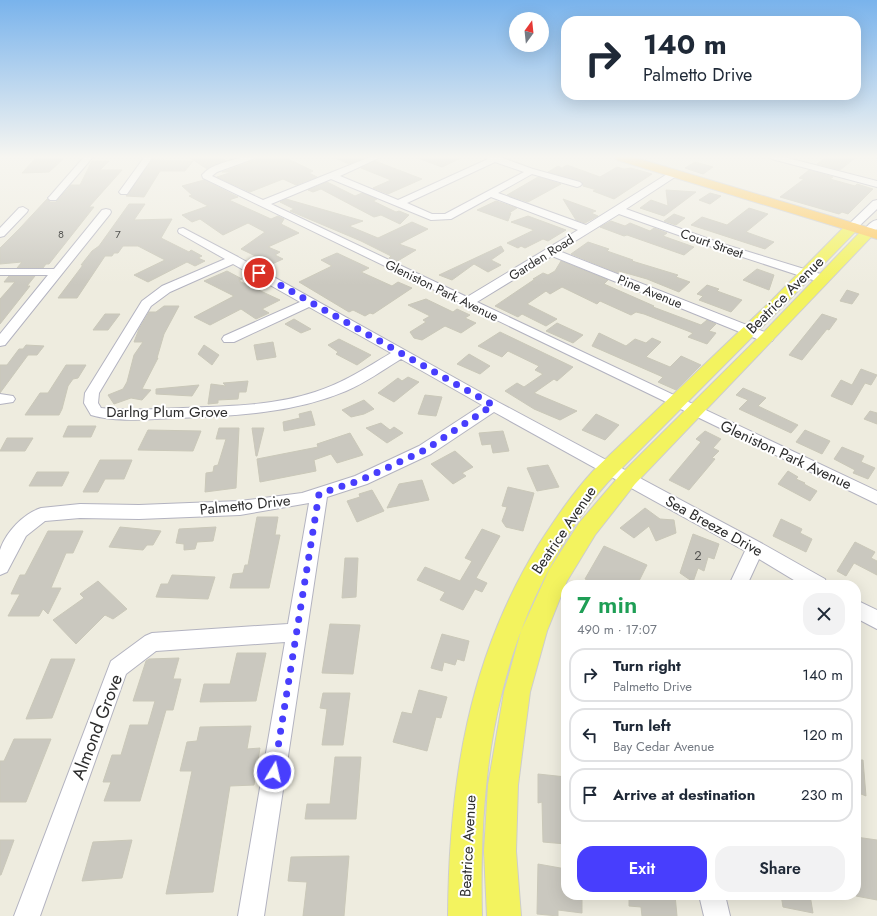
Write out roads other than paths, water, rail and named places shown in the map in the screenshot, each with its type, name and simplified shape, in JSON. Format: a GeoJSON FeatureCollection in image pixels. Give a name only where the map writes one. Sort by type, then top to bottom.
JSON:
{"type":"FeatureCollection","features":[{"type":"Feature","properties":{"kind":"highway"},"geometry":{"type":"LineString","coordinates":[[767,200],[868,229]]}},
{"type":"Feature","properties":{"kind":"main road","name":"Beatrice Avenue"},"geometry":{"type":"LineString","coordinates":[[504,916],[500,851],[503,785],[517,692],[534,631],[557,577],[619,474],[758,335],[814,276],[868,229]]}},
{"type":"Feature","properties":{"kind":"main road","name":"Beatrice Avenue"},"geometry":{"type":"LineString","coordinates":[[465,916],[464,886],[466,821],[474,756],[481,716],[504,640],[521,597],[542,557],[584,495],[619,474]]}},
{"type":"Feature","properties":{"kind":"street","name":"Gleniston Park Avenue"},"geometry":{"type":"LineString","coordinates":[[255,200],[877,498]]}},
{"type":"Feature","properties":{"kind":"street"},"geometry":{"type":"LineString","coordinates":[[264,204],[274,200]]}},
{"type":"Feature","properties":{"kind":"street"},"geometry":{"type":"LineString","coordinates":[[388,200],[431,217],[439,218],[447,217],[480,200]]}},
{"type":"Feature","properties":{"kind":"street"},"geometry":{"type":"LineString","coordinates":[[398,204],[407,200]]}},
{"type":"Feature","properties":{"kind":"street"},"geometry":{"type":"LineString","coordinates":[[507,200],[586,229]]}},
{"type":"Feature","properties":{"kind":"street","name":"Garden Road"},"geometry":{"type":"LineString","coordinates":[[468,302],[634,200]]}},
{"type":"Feature","properties":{"kind":"street","name":"Beatrice Avenue"},"geometry":{"type":"LineString","coordinates":[[868,229],[875,206]]}},
{"type":"Feature","properties":{"kind":"street"},"geometry":{"type":"LineString","coordinates":[[0,234],[23,210]]}},
{"type":"Feature","properties":{"kind":"street","name":"Court Street"},"geometry":{"type":"LineString","coordinates":[[618,210],[719,246],[814,276]]}},
{"type":"Feature","properties":{"kind":"street"},"geometry":{"type":"LineString","coordinates":[[0,342],[106,212]]}},
{"type":"Feature","properties":{"kind":"street","name":"Sea Breeze Drive"},"geometry":{"type":"LineString","coordinates":[[183,231],[493,405],[755,548],[809,580]]}},
{"type":"Feature","properties":{"kind":"street","name":"Pine Avenue"},"geometry":{"type":"LineString","coordinates":[[550,251],[758,335]]}},
{"type":"Feature","properties":{"kind":"street","name":"Darlng Plum Grove"},"geometry":{"type":"LineString","coordinates":[[234,259],[166,289],[146,304],[92,393],[91,403],[96,412],[110,414],[139,414],[236,411],[292,404],[341,388],[401,353]]}},
{"type":"Feature","properties":{"kind":"street"},"geometry":{"type":"LineString","coordinates":[[0,272],[57,272]]}},
{"type":"Feature","properties":{"kind":"street"},"geometry":{"type":"LineString","coordinates":[[229,340],[309,302]]}},
{"type":"Feature","properties":{"kind":"street","name":"Palmetto Drive"},"geometry":{"type":"LineString","coordinates":[[0,567],[20,531],[41,515],[80,511],[139,512],[240,508],[302,499],[361,480],[425,450],[493,405]]}},
{"type":"Feature","properties":{"kind":"street"},"geometry":{"type":"LineString","coordinates":[[251,916],[319,494]]}},
{"type":"Feature","properties":{"kind":"street"},"geometry":{"type":"LineString","coordinates":[[740,580],[755,548]]}},
{"type":"Feature","properties":{"kind":"street"},"geometry":{"type":"LineString","coordinates":[[861,611],[877,620]]}},
{"type":"Feature","properties":{"kind":"street","name":"Almond Grove"},"geometry":{"type":"LineString","coordinates":[[27,916],[118,668],[152,642],[297,632]]}},
{"type":"Feature","properties":{"kind":"street"},"geometry":{"type":"LineString","coordinates":[[713,900],[716,916]]}}]}
